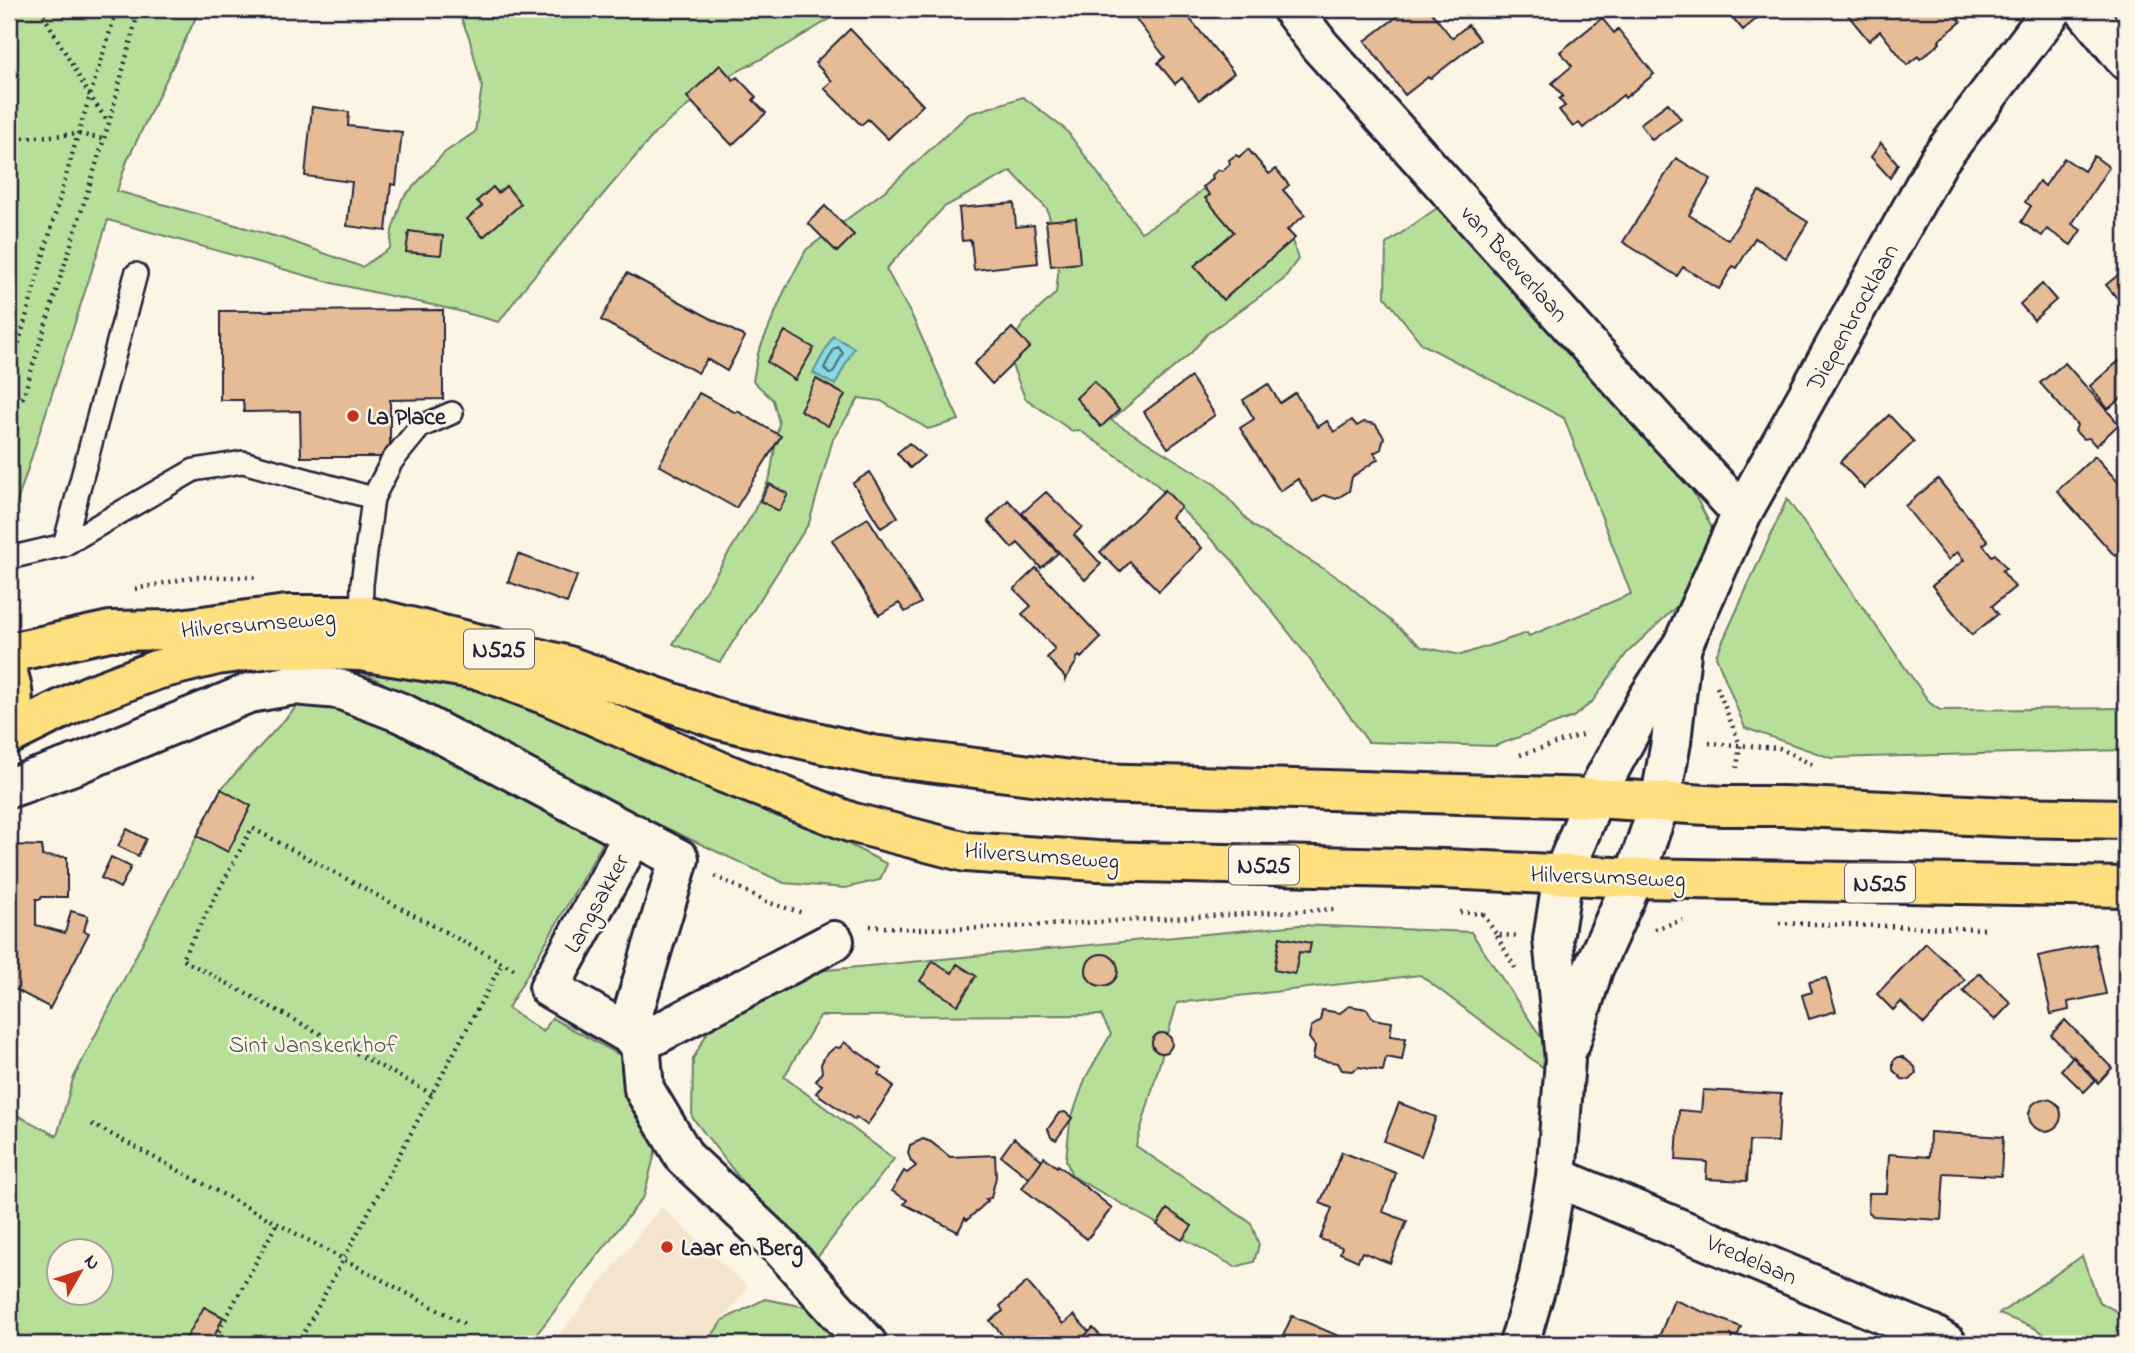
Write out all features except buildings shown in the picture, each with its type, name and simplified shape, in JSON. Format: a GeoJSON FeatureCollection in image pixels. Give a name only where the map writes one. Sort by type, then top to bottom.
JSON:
{"type":"FeatureCollection","features":[{"type":"Feature","properties":{"kind":"main road","name":"Hilversumseweg"},"geometry":{"type":"LineString","coordinates":[[9,653],[110,631],[173,630],[287,615],[360,633],[480,670],[552,697],[724,773],[850,822],[965,852],[1097,861],[1445,869],[1634,878],[2126,887]]}},
{"type":"Feature","properties":{"kind":"main road","name":"Hilversumseweg"},"geometry":{"type":"LineString","coordinates":[[9,735],[90,695],[156,670],[218,654],[360,633],[565,665],[720,720],[872,755],[1095,783],[1594,798],[1660,803],[2126,819]]}},
{"type":"Feature","properties":{"kind":"main road"},"geometry":{"type":"LineString","coordinates":[[9,677],[13,688],[9,716]]}},
{"type":"Feature","properties":{"kind":"street","name":"van Beeverlaan"},"geometry":{"type":"LineString","coordinates":[[1292,9],[1320,46],[1742,513]]}},
{"type":"Feature","properties":{"kind":"street","name":"Diepenbrocklaan"},"geometry":{"type":"LineString","coordinates":[[1563,874],[1594,798],[1625,740],[1683,644],[1742,513],[1939,160],[2053,9]]}},
{"type":"Feature","properties":{"kind":"street"},"geometry":{"type":"LineString","coordinates":[[2084,9],[2126,60]]}},
{"type":"Feature","properties":{"kind":"street","name":"Diepenbrocklaan"},"geometry":{"type":"LineString","coordinates":[[1660,803],[1671,742],[1683,644]]}},
{"type":"Feature","properties":{"kind":"street"},"geometry":{"type":"LineString","coordinates":[[9,788],[79,763],[248,693],[294,685],[339,689],[404,714],[634,834]]}},
{"type":"Feature","properties":{"kind":"street"},"geometry":{"type":"LineString","coordinates":[[1565,1060],[1593,969],[1634,878],[1660,803]]}},
{"type":"Feature","properties":{"kind":"street","name":"Langsakker"},"geometry":{"type":"LineString","coordinates":[[634,1038],[549,988],[634,834],[679,859]]}},
{"type":"Feature","properties":{"kind":"street"},"geometry":{"type":"LineString","coordinates":[[679,859],[634,1038],[644,1089],[685,1158],[781,1248],[867,1344]]}},
{"type":"Feature","properties":{"kind":"street"},"geometry":{"type":"LineString","coordinates":[[1519,1344],[1539,1276],[1556,1177],[1565,1060],[1553,939],[1563,874]]}},
{"type":"Feature","properties":{"kind":"street"},"geometry":{"type":"LineString","coordinates":[[634,1038],[850,933]]}},
{"type":"Feature","properties":{"kind":"street","name":"Vredelaan"},"geometry":{"type":"LineString","coordinates":[[1556,1177],[1931,1334],[1947,1344]]}},
{"type":"Feature","properties":{"kind":"lane"},"geometry":{"type":"LineString","coordinates":[[64,545],[136,274]]}},
{"type":"Feature","properties":{"kind":"lane"},"geometry":{"type":"LineString","coordinates":[[360,633],[362,584],[373,498],[392,461],[420,427],[452,412]]}},
{"type":"Feature","properties":{"kind":"lane"},"geometry":{"type":"LineString","coordinates":[[9,558],[64,545],[194,470],[243,462],[373,498]]}},
{"type":"Feature","properties":{"kind":"path"},"geometry":{"type":"LineString","coordinates":[[40,9],[108,123]]}},
{"type":"Feature","properties":{"kind":"path"},"geometry":{"type":"LineString","coordinates":[[9,377],[78,134],[117,9]]}},
{"type":"Feature","properties":{"kind":"path"},"geometry":{"type":"LineString","coordinates":[[9,404],[23,397],[108,123],[139,9]]}},
{"type":"Feature","properties":{"kind":"path"},"geometry":{"type":"LineString","coordinates":[[9,139],[78,134],[103,139]]}},
{"type":"Feature","properties":{"kind":"path","name":"Hilversumseweg"},"geometry":{"type":"LineString","coordinates":[[194,577],[262,577]]}},
{"type":"Feature","properties":{"kind":"path"},"geometry":{"type":"LineString","coordinates":[[1511,757],[1584,735],[1625,740]]}},
{"type":"Feature","properties":{"kind":"path"},"geometry":{"type":"LineString","coordinates":[[1671,742],[1779,748],[1822,768]]}},
{"type":"Feature","properties":{"kind":"path"},"geometry":{"type":"LineString","coordinates":[[432,1094],[182,959],[252,828],[514,969]]}},
{"type":"Feature","properties":{"kind":"path"},"geometry":{"type":"LineString","coordinates":[[679,859],[770,903],[806,914]]}},
{"type":"Feature","properties":{"kind":"path"},"geometry":{"type":"LineString","coordinates":[[850,933],[1348,908]]}},
{"type":"Feature","properties":{"kind":"path"},"geometry":{"type":"LineString","coordinates":[[1456,912],[1483,914]]}},
{"type":"Feature","properties":{"kind":"path"},"geometry":{"type":"LineString","coordinates":[[1682,920],[1695,921]]}},
{"type":"Feature","properties":{"kind":"path"},"geometry":{"type":"LineString","coordinates":[[1779,923],[1988,929]]}},
{"type":"Feature","properties":{"kind":"path"},"geometry":{"type":"LineString","coordinates":[[298,1344],[502,963]]}},
{"type":"Feature","properties":{"kind":"path"},"geometry":{"type":"LineString","coordinates":[[92,1124],[468,1326]]}},
{"type":"Feature","properties":{"kind":"path"},"geometry":{"type":"LineString","coordinates":[[212,1344],[277,1223]]}},
{"type":"Feature","properties":{"kind":"shaded area","name":"Laar en Berg"},"geometry":{"type":"Polygon","coordinates":[[[661,1207],[748,1287],[704,1344],[552,1344],[661,1207]]]}},
{"type":"Feature","properties":{"kind":"green space"},"geometry":{"type":"Polygon","coordinates":[[[9,9],[200,9],[127,161],[117,191],[288,240],[362,267],[390,248],[392,231],[402,199],[444,153],[475,132],[482,86],[469,37],[457,9],[846,9],[784,47],[717,82],[657,131],[527,284],[499,322],[336,284],[108,220],[9,527],[9,9]]]}},
{"type":"Feature","properties":{"kind":"green space"},"geometry":{"type":"Polygon","coordinates":[[[1023,97],[1066,130],[1141,232],[1176,212],[1207,186],[1288,228],[1298,259],[1283,280],[1208,333],[1191,353],[1111,420],[1216,485],[1253,526],[1342,580],[1422,647],[1461,655],[1527,633],[1529,636],[1631,594],[1564,418],[1422,344],[1385,297],[1386,244],[1444,203],[1689,484],[1713,530],[1677,606],[1627,653],[1592,702],[1573,717],[1495,746],[1368,742],[1308,657],[1232,560],[1151,479],[1079,430],[1072,431],[1025,398],[1006,350],[1024,323],[1056,293],[1060,255],[1047,209],[1011,171],[944,207],[886,269],[913,318],[959,420],[928,429],[881,401],[859,398],[833,439],[809,523],[720,662],[673,644],[752,515],[770,477],[779,423],[773,400],[753,381],[758,353],[784,292],[806,250],[887,189],[969,114],[1023,97]]]}},
{"type":"Feature","properties":{"kind":"green space"},"geometry":{"type":"Polygon","coordinates":[[[1787,499],[1930,703],[1940,710],[2126,708],[2126,750],[1831,758],[1745,728],[1716,656],[1787,499]]]}},
{"type":"Feature","properties":{"kind":"green space"},"geometry":{"type":"Polygon","coordinates":[[[356,669],[485,683],[748,792],[887,864],[880,880],[845,888],[784,883],[630,811],[356,669]]]}},
{"type":"Feature","properties":{"kind":"green space","name":"Sint Janskerkhof"},"geometry":{"type":"Polygon","coordinates":[[[298,705],[334,705],[419,743],[604,841],[508,1008],[543,1032],[552,1018],[629,1060],[660,1133],[644,1196],[529,1344],[9,1344],[9,1111],[57,1136],[73,1079],[221,789],[298,705]]]}},
{"type":"Feature","properties":{"kind":"green space"},"geometry":{"type":"Polygon","coordinates":[[[1300,925],[1471,932],[1549,1049],[1545,1069],[1420,975],[1177,1003],[1136,1146],[1251,1223],[1259,1245],[1254,1262],[1235,1267],[1072,1176],[1066,1160],[1070,1122],[1086,1077],[1111,1034],[1101,1015],[820,1016],[784,1077],[894,1159],[809,1268],[692,1117],[693,1059],[719,1011],[795,973],[1300,925]]]}},
{"type":"Feature","properties":{"kind":"green space"},"geometry":{"type":"Polygon","coordinates":[[[2082,1256],[2099,1302],[2126,1316],[2126,1344],[2061,1344],[2032,1327],[1999,1314],[2082,1256]]]}},
{"type":"Feature","properties":{"kind":"green space"},"geometry":{"type":"Polygon","coordinates":[[[765,1299],[811,1308],[843,1344],[706,1344],[723,1320],[765,1299]]]}},
{"type":"Feature","properties":{"kind":"water"},"geometry":{"type":"Polygon","coordinates":[[[833,336],[854,348],[835,385],[813,373],[833,336]]]}},
{"type":"Feature","properties":{"kind":"place","name":"La Place"},"geometry":{"type":"Point","coordinates":[353,416]}},
{"type":"Feature","properties":{"kind":"place","name":"Laar en Berg"},"geometry":{"type":"Point","coordinates":[667,1247]}}]}
